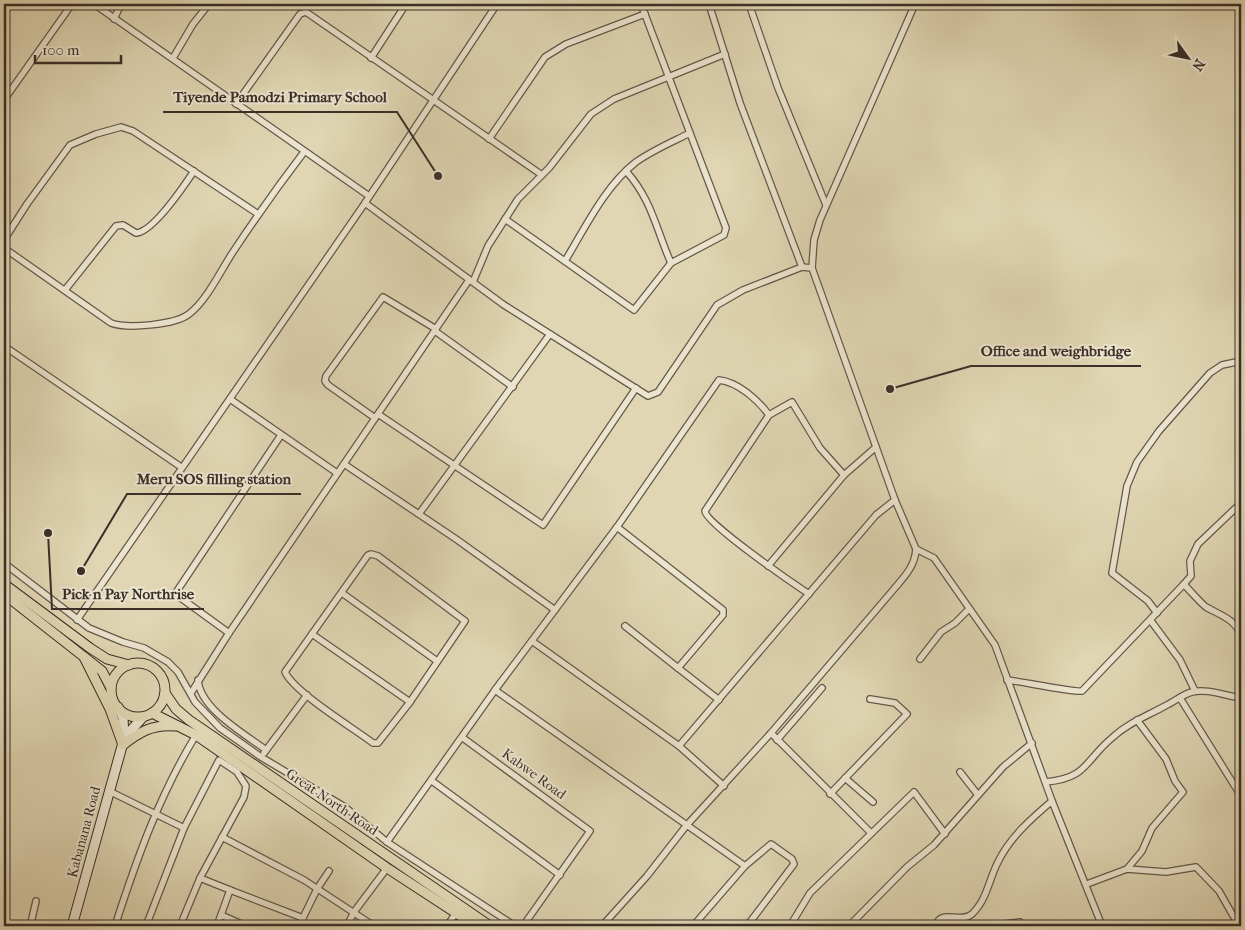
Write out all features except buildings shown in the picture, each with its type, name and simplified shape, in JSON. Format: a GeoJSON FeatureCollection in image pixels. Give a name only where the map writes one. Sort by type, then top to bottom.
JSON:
{"type":"FeatureCollection","features":[{"type":"Feature","properties":{"kind":"main road"},"geometry":{"type":"LineString","coordinates":[[4,584],[90,648],[107,658],[130,665],[146,665],[156,671],[163,681],[165,693],[160,706],[148,715],[130,715],[118,707],[102,671],[4,594]]}},
{"type":"Feature","properties":{"kind":"main road"},"geometry":{"type":"LineString","coordinates":[[84,657],[113,716],[123,742],[140,731],[161,725],[184,727]]}},
{"type":"Feature","properties":{"kind":"main road"},"geometry":{"type":"LineString","coordinates":[[111,688],[116,675],[130,665]]}},
{"type":"Feature","properties":{"kind":"main road","name":"Great North Road"},"geometry":{"type":"LineString","coordinates":[[165,693],[176,709],[189,720],[490,926]]}},
{"type":"Feature","properties":{"kind":"main road","name":"Great North Road"},"geometry":{"type":"LineString","coordinates":[[148,715],[184,727],[196,734],[387,868],[476,926]]}},
{"type":"Feature","properties":{"kind":"street"},"geometry":{"type":"LineString","coordinates":[[4,100],[72,4]]}},
{"type":"Feature","properties":{"kind":"street"},"geometry":{"type":"LineString","coordinates":[[94,4],[369,196]]}},
{"type":"Feature","properties":{"kind":"street"},"geometry":{"type":"LineString","coordinates":[[114,19],[122,4]]}},
{"type":"Feature","properties":{"kind":"street"},"geometry":{"type":"LineString","coordinates":[[173,58],[193,24],[209,4]]}},
{"type":"Feature","properties":{"kind":"street"},"geometry":{"type":"LineString","coordinates":[[371,58],[406,4]]}},
{"type":"Feature","properties":{"kind":"street"},"geometry":{"type":"LineString","coordinates":[[505,219],[634,310],[671,262],[721,238],[726,232],[641,4]]}},
{"type":"Feature","properties":{"kind":"street"},"geometry":{"type":"LineString","coordinates":[[709,4],[740,103],[802,267]]}},
{"type":"Feature","properties":{"kind":"street"},"geometry":{"type":"LineString","coordinates":[[749,4],[778,88],[826,205]]}},
{"type":"Feature","properties":{"kind":"street"},"geometry":{"type":"LineString","coordinates":[[602,926],[648,876],[686,826],[771,733],[911,570],[916,558],[916,549],[895,500],[812,268],[815,235],[826,205],[853,150],[915,4]]}},
{"type":"Feature","properties":{"kind":"street"},"geometry":{"type":"LineString","coordinates":[[77,620],[369,196],[494,5]]}},
{"type":"Feature","properties":{"kind":"street"},"geometry":{"type":"LineString","coordinates":[[236,104],[303,12],[309,13],[371,58],[542,175]]}},
{"type":"Feature","properties":{"kind":"street"},"geometry":{"type":"LineString","coordinates":[[489,139],[545,58],[566,44],[645,14]]}},
{"type":"Feature","properties":{"kind":"street"},"geometry":{"type":"LineString","coordinates":[[191,693],[229,633],[337,474],[435,330],[471,281],[488,246],[518,199],[542,175],[597,108],[614,99],[725,54]]}},
{"type":"Feature","properties":{"kind":"street"},"geometry":{"type":"LineString","coordinates":[[4,240],[70,145],[96,134],[121,127],[128,128],[258,214]]}},
{"type":"Feature","properties":{"kind":"street"},"geometry":{"type":"LineString","coordinates":[[565,262],[580,234],[626,171],[650,153],[690,132]]}},
{"type":"Feature","properties":{"kind":"street"},"geometry":{"type":"LineString","coordinates":[[4,248],[116,325],[170,322],[182,319],[191,313],[202,299],[258,214],[304,152]]}},
{"type":"Feature","properties":{"kind":"street"},"geometry":{"type":"LineString","coordinates":[[65,290],[116,226],[123,225],[136,233],[146,230],[194,171]]}},
{"type":"Feature","properties":{"kind":"street"},"geometry":{"type":"LineString","coordinates":[[626,171],[642,190],[652,209],[659,236],[671,262]]}},
{"type":"Feature","properties":{"kind":"street"},"geometry":{"type":"LineString","coordinates":[[364,203],[471,281],[648,396],[658,392],[717,305],[743,290],[802,267],[812,268]]}},
{"type":"Feature","properties":{"kind":"street"},"geometry":{"type":"LineString","coordinates":[[513,387],[435,330],[383,297],[326,376],[325,381],[328,385],[456,464],[543,525],[636,388]]}},
{"type":"Feature","properties":{"kind":"street"},"geometry":{"type":"LineString","coordinates":[[419,514],[550,334]]}},
{"type":"Feature","properties":{"kind":"street"},"geometry":{"type":"LineString","coordinates":[[4,346],[181,467]]}},
{"type":"Feature","properties":{"kind":"street"},"geometry":{"type":"LineString","coordinates":[[1157,613],[1148,601],[1112,573],[1127,486],[1137,462],[1149,444],[1210,374],[1222,365],[1241,361]]}},
{"type":"Feature","properties":{"kind":"street"},"geometry":{"type":"LineString","coordinates":[[387,842],[463,738],[495,690],[616,527],[719,380],[740,388],[753,397],[769,415]]}},
{"type":"Feature","properties":{"kind":"street"},"geometry":{"type":"LineString","coordinates":[[230,399],[337,474]]}},
{"type":"Feature","properties":{"kind":"street"},"geometry":{"type":"LineString","coordinates":[[809,594],[768,566],[704,514],[769,415],[792,402],[820,448],[844,475]]}},
{"type":"Feature","properties":{"kind":"street"},"geometry":{"type":"LineString","coordinates":[[229,633],[178,596],[177,591],[282,435]]}},
{"type":"Feature","properties":{"kind":"street"},"geometry":{"type":"LineString","coordinates":[[768,566],[844,475],[876,447]]}},
{"type":"Feature","properties":{"kind":"street"},"geometry":{"type":"LineString","coordinates":[[344,464],[419,514],[555,610]]}},
{"type":"Feature","properties":{"kind":"street"},"geometry":{"type":"LineString","coordinates":[[679,746],[876,515],[895,500]]}},
{"type":"Feature","properties":{"kind":"street"},"geometry":{"type":"LineString","coordinates":[[1007,680],[1054,686],[1072,692],[1082,691],[1151,621],[1184,584],[1190,576],[1190,561],[1198,544],[1241,503]]}},
{"type":"Feature","properties":{"kind":"street"},"geometry":{"type":"LineString","coordinates":[[616,527],[724,612],[678,668]]}},
{"type":"Feature","properties":{"kind":"street"},"geometry":{"type":"LineString","coordinates":[[916,549],[934,558],[994,645],[1052,801],[1087,884],[1102,926]]}},
{"type":"Feature","properties":{"kind":"street"},"geometry":{"type":"LineString","coordinates":[[368,555],[378,556],[465,619],[465,624],[437,661],[410,702],[381,742],[376,743],[307,695],[290,680],[285,672],[312,634],[368,555]]}},
{"type":"Feature","properties":{"kind":"street"},"geometry":{"type":"LineString","coordinates":[[4,563],[77,620],[104,635],[144,648],[168,662],[178,672],[196,702],[220,728],[261,758],[345,808],[387,842],[515,926]]}},
{"type":"Feature","properties":{"kind":"street"},"geometry":{"type":"LineString","coordinates":[[1184,584],[1206,607],[1236,625],[1241,638]]}},
{"type":"Feature","properties":{"kind":"street"},"geometry":{"type":"LineString","coordinates":[[342,594],[437,661]]}},
{"type":"Feature","properties":{"kind":"street"},"geometry":{"type":"LineString","coordinates":[[920,659],[941,632],[955,623],[969,609]]}},
{"type":"Feature","properties":{"kind":"street"},"geometry":{"type":"LineString","coordinates":[[1151,621],[1180,660],[1196,691]]}},
{"type":"Feature","properties":{"kind":"street"},"geometry":{"type":"LineString","coordinates":[[625,626],[720,700]]}},
{"type":"Feature","properties":{"kind":"street"},"geometry":{"type":"LineString","coordinates":[[312,634],[410,702]]}},
{"type":"Feature","properties":{"kind":"street"},"geometry":{"type":"LineString","coordinates":[[532,642],[679,746],[724,786]]}},
{"type":"Feature","properties":{"kind":"street"},"geometry":{"type":"LineString","coordinates":[[198,680],[204,697],[222,718],[266,750]]}},
{"type":"Feature","properties":{"kind":"street"},"geometry":{"type":"LineString","coordinates":[[777,740],[822,688]]}},
{"type":"Feature","properties":{"kind":"street"},"geometry":{"type":"LineString","coordinates":[[495,690],[745,866]]}},
{"type":"Feature","properties":{"kind":"street"},"geometry":{"type":"LineString","coordinates":[[1046,782],[1062,780],[1073,776],[1113,736],[1137,720],[1196,691],[1241,698]]}},
{"type":"Feature","properties":{"kind":"street"},"geometry":{"type":"LineString","coordinates":[[261,758],[307,695]]}},
{"type":"Feature","properties":{"kind":"street"},"geometry":{"type":"LineString","coordinates":[[803,695],[810,701]]}},
{"type":"Feature","properties":{"kind":"street"},"geometry":{"type":"LineString","coordinates":[[1180,698],[1241,796]]}},
{"type":"Feature","properties":{"kind":"street"},"geometry":{"type":"LineString","coordinates":[[830,794],[906,714],[895,703],[870,699]]}},
{"type":"Feature","properties":{"kind":"street"},"geometry":{"type":"LineString","coordinates":[[118,707],[123,717],[123,742]]}},
{"type":"Feature","properties":{"kind":"street"},"geometry":{"type":"LineString","coordinates":[[123,742],[129,730],[148,715]]}},
{"type":"Feature","properties":{"kind":"street"},"geometry":{"type":"LineString","coordinates":[[1127,870],[1142,851],[1152,828],[1183,792],[1175,780],[1166,759],[1137,720]]}},
{"type":"Feature","properties":{"kind":"street"},"geometry":{"type":"LineString","coordinates":[[771,733],[871,833]]}},
{"type":"Feature","properties":{"kind":"street"},"geometry":{"type":"LineString","coordinates":[[115,926],[155,811],[170,779],[196,734]]}},
{"type":"Feature","properties":{"kind":"street","name":"Kabwe Road"},"geometry":{"type":"LineString","coordinates":[[463,738],[590,831],[560,875]]}},
{"type":"Feature","properties":{"kind":"street","name":"Kabanana Road"},"geometry":{"type":"LineString","coordinates":[[72,926],[123,742]]}},
{"type":"Feature","properties":{"kind":"street"},"geometry":{"type":"LineString","coordinates":[[849,926],[907,867],[945,834],[978,795],[1021,750],[1032,743]]}},
{"type":"Feature","properties":{"kind":"street"},"geometry":{"type":"LineString","coordinates":[[148,925],[184,828],[219,760],[238,772],[246,786],[244,797],[200,878],[180,926]]}},
{"type":"Feature","properties":{"kind":"street"},"geometry":{"type":"LineString","coordinates":[[960,772],[978,795]]}},
{"type":"Feature","properties":{"kind":"street"},"geometry":{"type":"LineString","coordinates":[[845,778],[873,802]]}},
{"type":"Feature","properties":{"kind":"street"},"geometry":{"type":"LineString","coordinates":[[432,781],[560,875],[523,926]]}},
{"type":"Feature","properties":{"kind":"street"},"geometry":{"type":"LineString","coordinates":[[110,791],[155,811],[184,828]]}},
{"type":"Feature","properties":{"kind":"street"},"geometry":{"type":"LineString","coordinates":[[790,926],[810,893],[915,792],[924,808],[945,834]]}},
{"type":"Feature","properties":{"kind":"street"},"geometry":{"type":"LineString","coordinates":[[936,926],[939,918],[968,916],[972,914],[984,896],[998,861],[1004,852],[1029,821],[1052,801]]}},
{"type":"Feature","properties":{"kind":"street"},"geometry":{"type":"LineString","coordinates":[[222,837],[317,889],[374,926]]}},
{"type":"Feature","properties":{"kind":"street"},"geometry":{"type":"LineString","coordinates":[[692,926],[745,866],[771,844],[792,859],[794,863],[788,875],[747,926]]}},
{"type":"Feature","properties":{"kind":"street"},"geometry":{"type":"LineString","coordinates":[[347,926],[354,912],[387,868]]}},
{"type":"Feature","properties":{"kind":"street"},"geometry":{"type":"LineString","coordinates":[[1087,884],[1127,870],[1166,872],[1198,868],[1219,891],[1239,926]]}},
{"type":"Feature","properties":{"kind":"street"},"geometry":{"type":"LineString","coordinates":[[299,926],[317,889],[329,871]]}},
{"type":"Feature","properties":{"kind":"street"},"geometry":{"type":"LineString","coordinates":[[200,878],[303,918]]}},
{"type":"Feature","properties":{"kind":"street"},"geometry":{"type":"LineString","coordinates":[[217,926],[230,890]]}},
{"type":"Feature","properties":{"kind":"street"},"geometry":{"type":"LineString","coordinates":[[31,923],[36,901]]}},
{"type":"Feature","properties":{"kind":"street"},"geometry":{"type":"LineString","coordinates":[[447,926],[456,914]]}},
{"type":"Feature","properties":{"kind":"street"},"geometry":{"type":"LineString","coordinates":[[221,915],[246,926]]}},
{"type":"Feature","properties":{"kind":"street"},"geometry":{"type":"LineString","coordinates":[[948,917],[969,926]]}},
{"type":"Feature","properties":{"kind":"street"},"geometry":{"type":"LineString","coordinates":[[989,926],[1020,922],[1024,926]]}},
{"type":"Feature","properties":{"kind":"place","name":"Tiyende Pamodzi Primary School"},"geometry":{"type":"Point","coordinates":[438,176]}},
{"type":"Feature","properties":{"kind":"place","name":"Office and weighbridge"},"geometry":{"type":"Point","coordinates":[890,389]}},
{"type":"Feature","properties":{"kind":"place","name":"Pick n Pay Northrise"},"geometry":{"type":"Point","coordinates":[48,533]}},
{"type":"Feature","properties":{"kind":"place","name":"Meru SOS filling station"},"geometry":{"type":"Point","coordinates":[81,571]}}]}
